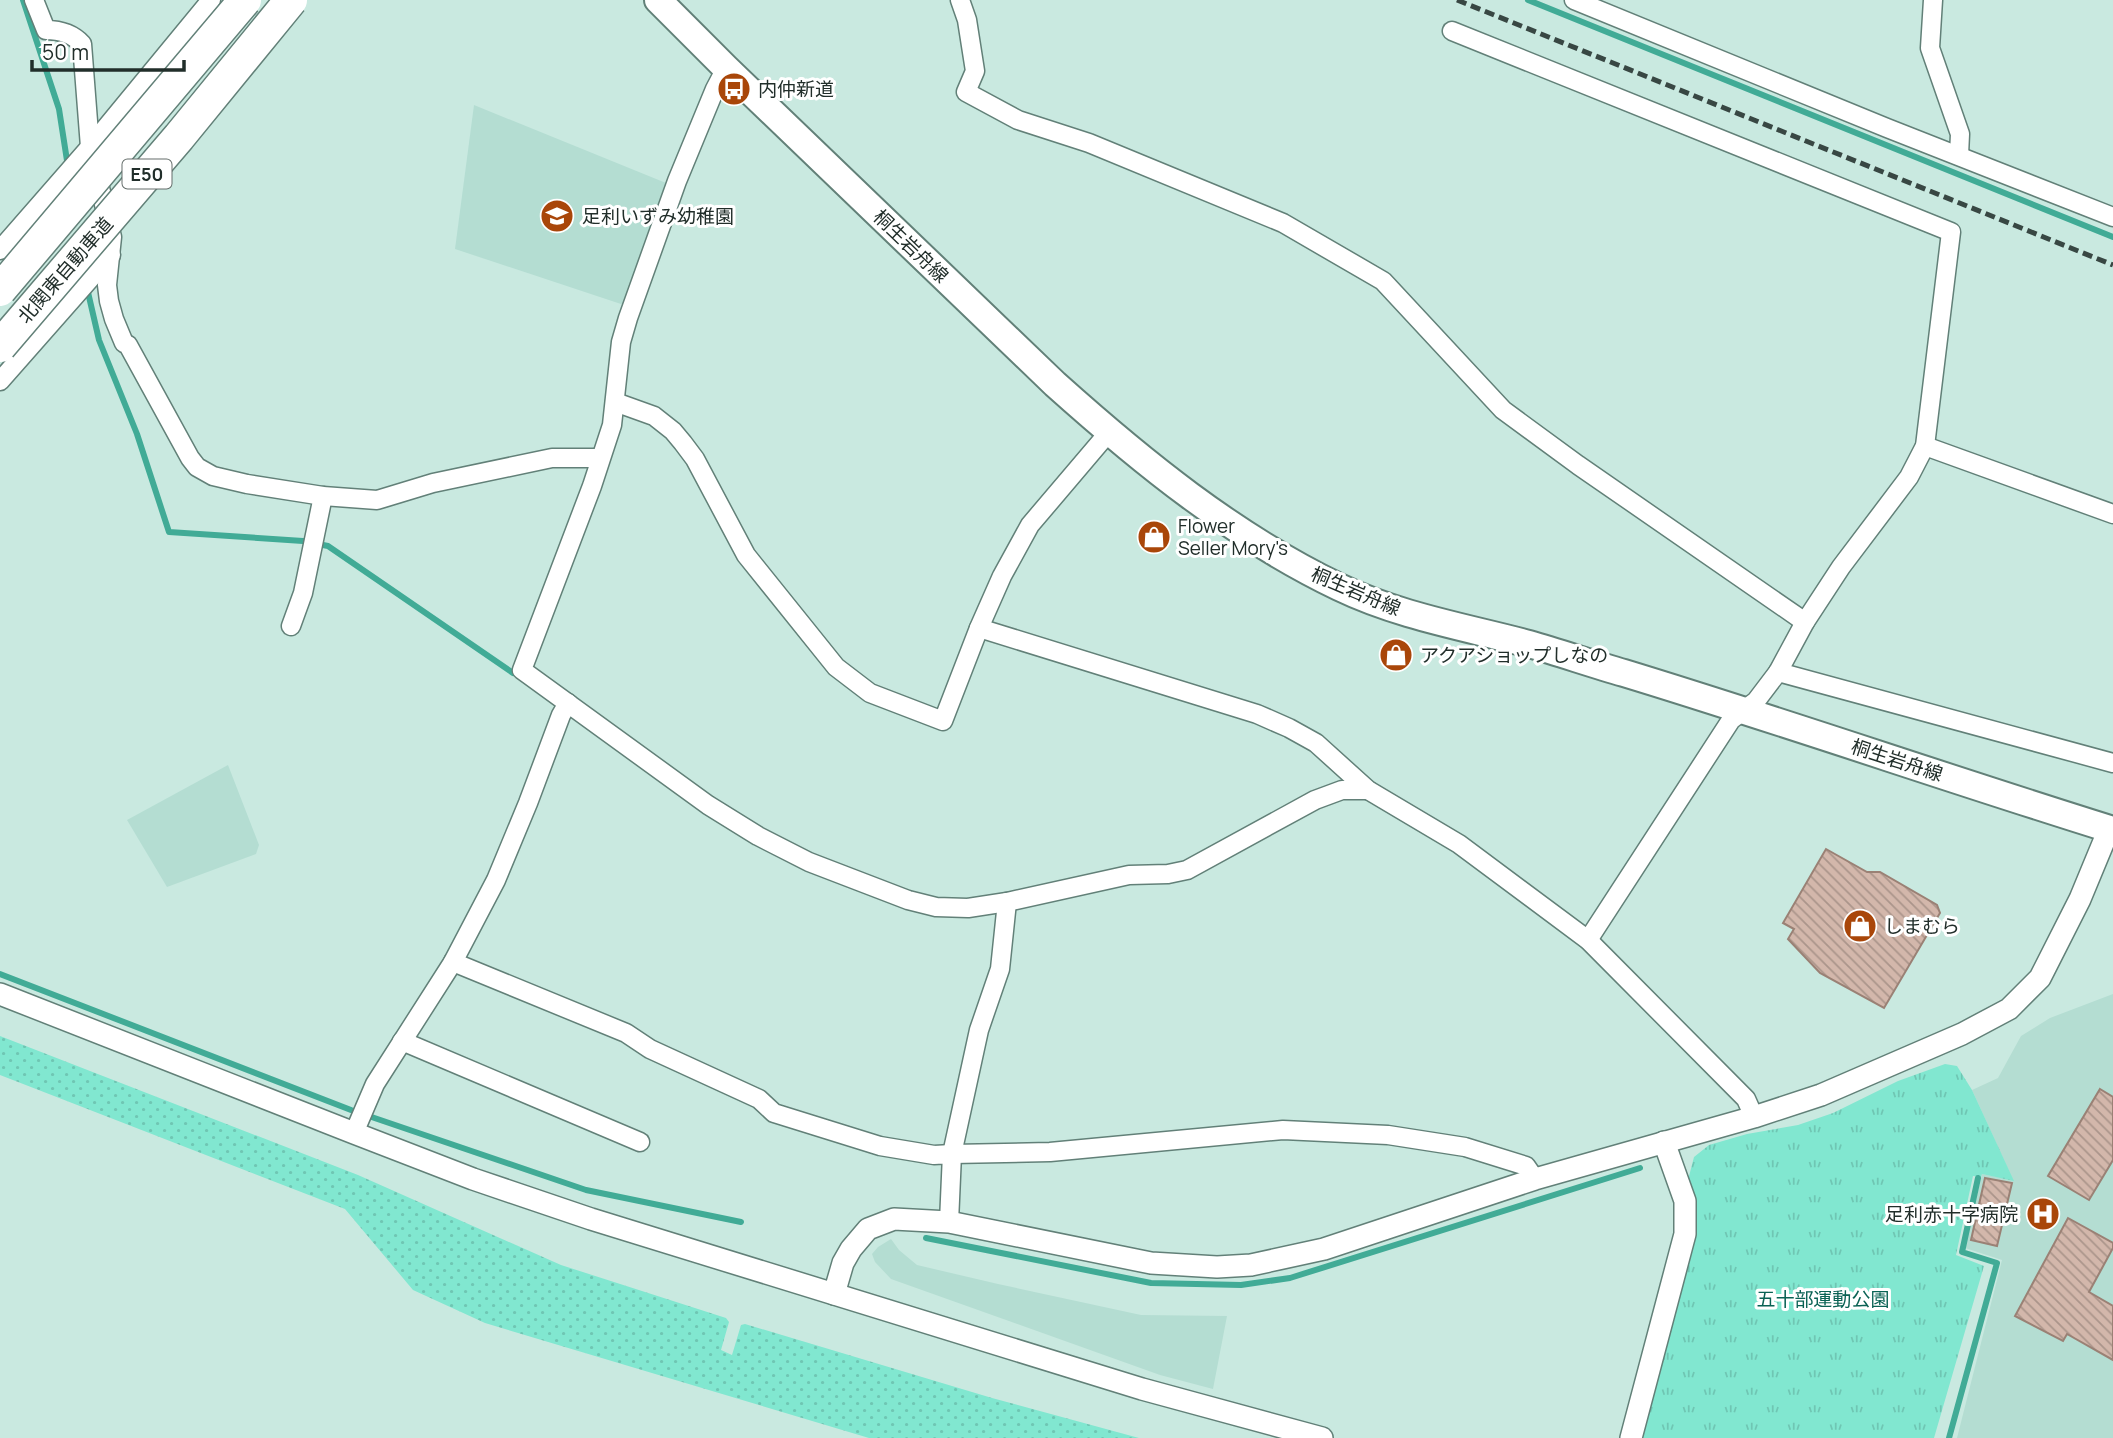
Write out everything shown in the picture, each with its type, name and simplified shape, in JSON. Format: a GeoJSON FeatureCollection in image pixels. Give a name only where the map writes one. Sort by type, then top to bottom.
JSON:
{"type":"FeatureCollection","features":[{"type":"Feature","properties":{"kind":"highway","name":"北関東自動車道"},"geometry":{"type":"LineString","coordinates":[[0,290],[245,0]]}},
{"type":"Feature","properties":{"kind":"highway","name":"北関東自動車道"},"geometry":{"type":"LineString","coordinates":[[0,346],[179,137],[291,0]]}},
{"type":"Feature","properties":{"kind":"main road","name":"桐生岩舟線"},"geometry":{"type":"LineString","coordinates":[[658,0],[1055,384],[1166,480],[1274,551],[1340,588],[1384,605],[1450,626],[1528,644],[1744,710],[2111,829]]}},
{"type":"Feature","properties":{"kind":"street"},"geometry":{"type":"LineString","coordinates":[[34,0],[46,30],[56,30],[76,38],[82,44],[90,147],[112,237],[107,285],[114,319],[124,343],[128,345],[197,467],[213,476],[247,484],[323,496],[377,500],[433,483],[552,458],[600,458]]}},
{"type":"Feature","properties":{"kind":"street"},"geometry":{"type":"LineString","coordinates":[[0,250],[90,147],[211,0]]}},
{"type":"Feature","properties":{"kind":"street"},"geometry":{"type":"LineString","coordinates":[[960,0],[967,20],[975,71],[966,92],[1018,120],[1089,143],[1283,223],[1383,281],[1503,410],[1578,465],[1805,621]]}},
{"type":"Feature","properties":{"kind":"street"},"geometry":{"type":"LineString","coordinates":[[1574,0],[1887,128],[2113,216]]}},
{"type":"Feature","properties":{"kind":"street"},"geometry":{"type":"LineString","coordinates":[[1933,0],[1930,48],[1960,134],[1959,155]]}},
{"type":"Feature","properties":{"kind":"street"},"geometry":{"type":"LineString","coordinates":[[1452,31],[1951,232],[1924,446],[1909,477],[1841,567],[1805,621],[1779,672],[1756,701],[1731,720],[1588,940]]}},
{"type":"Feature","properties":{"kind":"street"},"geometry":{"type":"LineString","coordinates":[[726,68],[677,181],[628,318],[621,342],[612,425],[592,486],[522,670],[708,805],[758,836],[809,862],[908,900],[936,906],[968,908],[1129,875],[1168,874],[1187,870],[1315,800],[1342,790],[1368,790]]}},
{"type":"Feature","properties":{"kind":"street"},"geometry":{"type":"LineString","coordinates":[[0,381],[111,254]]}},
{"type":"Feature","properties":{"kind":"street"},"geometry":{"type":"LineString","coordinates":[[615,402],[654,415],[673,431],[695,459],[746,555],[836,667],[870,693],[943,721],[1002,576],[1030,525],[1110,432]]}},
{"type":"Feature","properties":{"kind":"street"},"geometry":{"type":"LineString","coordinates":[[1924,446],[2113,514]]}},
{"type":"Feature","properties":{"kind":"street"},"geometry":{"type":"LineString","coordinates":[[290,626],[303,593],[323,496]]}},
{"type":"Feature","properties":{"kind":"street"},"geometry":{"type":"LineString","coordinates":[[979,628],[1163,684],[1278,723],[1316,743],[1368,790],[1460,844],[1588,940],[1746,1099],[1754,1117]]}},
{"type":"Feature","properties":{"kind":"street"},"geometry":{"type":"LineString","coordinates":[[1779,672],[2113,763]]}},
{"type":"Feature","properties":{"kind":"street"},"geometry":{"type":"LineString","coordinates":[[354,1133],[375,1084],[453,961],[496,880],[568,703]]}},
{"type":"Feature","properties":{"kind":"street"},"geometry":{"type":"LineString","coordinates":[[834,1294],[850,1249],[868,1229],[894,1219],[949,1222],[1152,1263],[1217,1267],[1251,1265],[1324,1249],[1535,1179],[1754,1117],[1821,1095],[1985,1024],[2008,1009],[2040,978],[2080,899],[2111,829]]}},
{"type":"Feature","properties":{"kind":"street"},"geometry":{"type":"LineString","coordinates":[[949,1222],[952,1154],[979,1030],[1000,969],[1007,902]]}},
{"type":"Feature","properties":{"kind":"street"},"geometry":{"type":"LineString","coordinates":[[453,961],[626,1033],[650,1049],[760,1099],[774,1113],[880,1146],[934,1155],[1050,1152],[1283,1130],[1388,1135],[1465,1147],[1526,1166],[1535,1179]]}},
{"type":"Feature","properties":{"kind":"street"},"geometry":{"type":"LineString","coordinates":[[0,994],[473,1179],[591,1219],[1142,1389],[1322,1438]]}},
{"type":"Feature","properties":{"kind":"street"},"geometry":{"type":"LineString","coordinates":[[402,1041],[640,1142]]}},
{"type":"Feature","properties":{"kind":"street"},"geometry":{"type":"LineString","coordinates":[[1630,1438],[1685,1234],[1685,1201],[1664,1142]]}},
{"type":"Feature","properties":{"kind":"shaded area","name":"足利いずみ幼稚園"},"geometry":{"type":"Polygon","coordinates":[[[474,105],[666,183],[624,305],[455,249],[474,105]]]}},
{"type":"Feature","properties":{"kind":"shaded area"},"geometry":{"type":"Polygon","coordinates":[[[228,765],[259,845],[256,854],[167,887],[127,820],[228,765]]]}},
{"type":"Feature","properties":{"kind":"shaded area","name":"足利赤十字病院"},"geometry":{"type":"Polygon","coordinates":[[[2113,994],[2113,1438],[1957,1438],[2002,1260],[1965,1248],[1982,1174],[2013,1180],[1972,1090],[1998,1078],[2021,1036],[2050,1018],[2113,994]]]}},
{"type":"Feature","properties":{"kind":"shaded area"},"geometry":{"type":"Polygon","coordinates":[[[891,1239],[899,1250],[917,1265],[998,1284],[1141,1315],[1227,1316],[1213,1389],[1160,1375],[891,1279],[875,1262],[872,1254],[891,1239]]]}},
{"type":"Feature","properties":{"kind":"green space"},"geometry":{"type":"Polygon","coordinates":[[[0,1036],[358,1175],[561,1265],[726,1318],[729,1322],[721,1350],[732,1355],[741,1325],[745,1324],[992,1398],[1139,1438],[869,1438],[485,1323],[413,1290],[345,1209],[0,1075],[0,1036]]]}},
{"type":"Feature","properties":{"kind":"green space","name":"五十部運動公園"},"geometry":{"type":"Polygon","coordinates":[[[1945,1064],[1957,1066],[1972,1090],[2014,1181],[1982,1174],[1981,1177],[1973,1176],[1956,1255],[1984,1266],[1934,1438],[1641,1438],[1690,1258],[1697,1207],[1688,1180],[1694,1157],[1709,1145],[1747,1134],[1798,1125],[1833,1113],[1898,1081],[1945,1064]]]}},
{"type":"Feature","properties":{"kind":"building","name":"しまむら"},"geometry":{"type":"Polygon","coordinates":[[[1826,849],[1867,872],[1880,872],[1937,905],[1940,913],[1884,1008],[1820,973],[1788,939],[1794,929],[1783,923],[1826,849]]]}},
{"type":"Feature","properties":{"kind":"building"},"geometry":{"type":"Polygon","coordinates":[[[2100,1089],[2113,1097],[2113,1160],[2089,1200],[2048,1176],[2100,1089]]]}},
{"type":"Feature","properties":{"kind":"building"},"geometry":{"type":"Polygon","coordinates":[[[1985,1178],[2012,1183],[1997,1246],[1971,1240],[1985,1178]]]}},
{"type":"Feature","properties":{"kind":"building"},"geometry":{"type":"Polygon","coordinates":[[[2068,1218],[2113,1243],[2113,1248],[2089,1292],[2113,1306],[2113,1360],[2067,1334],[2063,1341],[2015,1316],[2068,1218]]]}},
{"type":"Feature","properties":{"kind":"waterway"},"geometry":{"type":"LineString","coordinates":[[23,0],[59,109],[68,167]]}},
{"type":"Feature","properties":{"kind":"waterway"},"geometry":{"type":"LineString","coordinates":[[1528,0],[2113,237]]}},
{"type":"Feature","properties":{"kind":"waterway"},"geometry":{"type":"LineString","coordinates":[[87,288],[99,340],[137,434],[169,532],[303,541],[328,546],[513,673]]}},
{"type":"Feature","properties":{"kind":"waterway"},"geometry":{"type":"LineString","coordinates":[[0,974],[351,1110],[586,1190],[741,1222]]}},
{"type":"Feature","properties":{"kind":"waterway"},"geometry":{"type":"LineString","coordinates":[[926,1238],[1151,1283],[1241,1285],[1290,1278],[1640,1168]]}},
{"type":"Feature","properties":{"kind":"waterway"},"geometry":{"type":"LineString","coordinates":[[1949,1438],[1997,1263],[1962,1252],[1978,1178]]}},
{"type":"Feature","properties":{"kind":"railway"},"geometry":{"type":"LineString","coordinates":[[1457,0],[2113,265]]}},
{"type":"Feature","properties":{"kind":"place","name":"内仲新道"},"geometry":{"type":"Point","coordinates":[734,89]}},
{"type":"Feature","properties":{"kind":"place","name":"足利いずみ幼稚園"},"geometry":{"type":"Point","coordinates":[557,216]}},
{"type":"Feature","properties":{"kind":"place","name":"Flower Seller Mory's"},"geometry":{"type":"Point","coordinates":[1154,537]}},
{"type":"Feature","properties":{"kind":"place","name":"アクアショップしなの"},"geometry":{"type":"Point","coordinates":[1396,655]}},
{"type":"Feature","properties":{"kind":"place","name":"しまむら"},"geometry":{"type":"Point","coordinates":[1860,926]}},
{"type":"Feature","properties":{"kind":"place","name":"足利赤十字病院"},"geometry":{"type":"Point","coordinates":[2043,1214]}}]}
